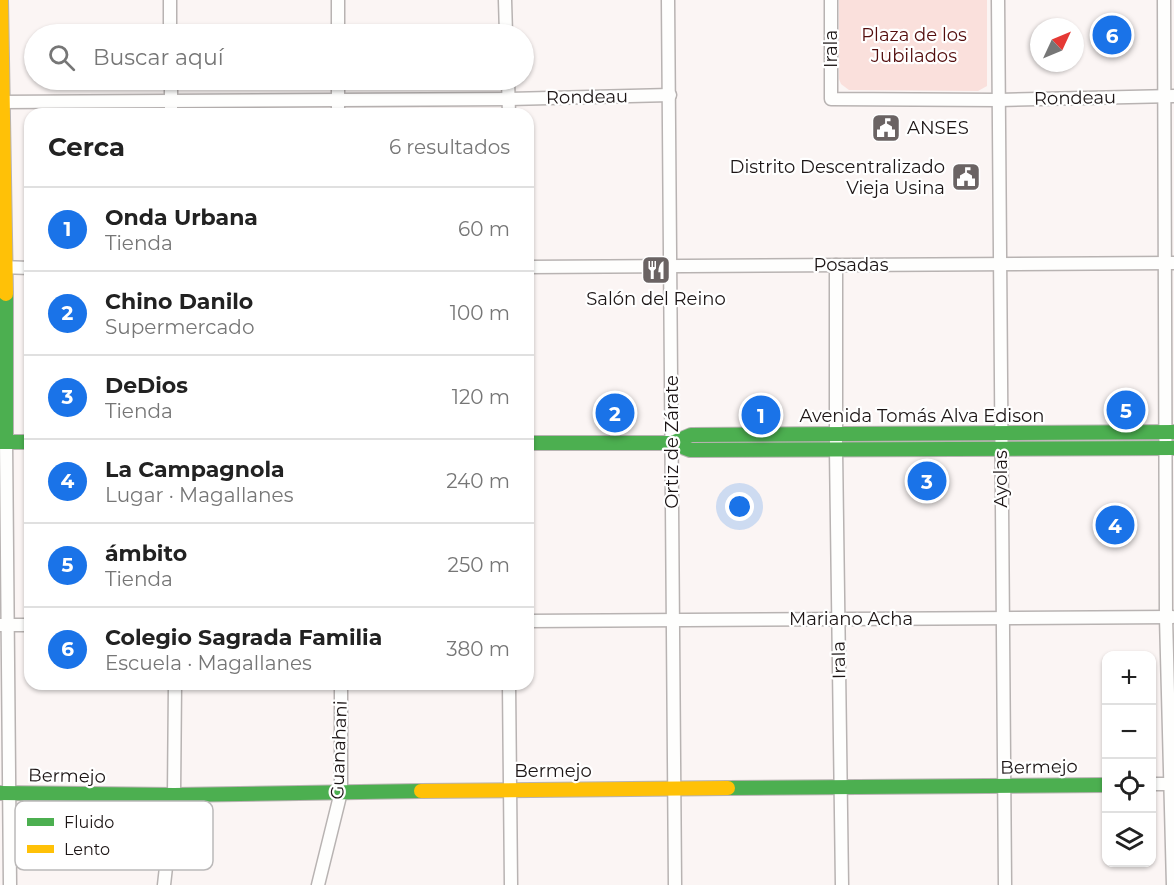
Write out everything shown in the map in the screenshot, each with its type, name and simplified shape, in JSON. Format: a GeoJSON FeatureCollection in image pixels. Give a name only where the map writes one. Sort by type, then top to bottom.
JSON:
{"type":"FeatureCollection","features":[{"type":"Feature","properties":{"kind":"street"},"geometry":{"type":"LineString","coordinates":[[1,0],[4,793],[10,885]]}},
{"type":"Feature","properties":{"kind":"street"},"geometry":{"type":"LineString","coordinates":[[170,0],[170,24]]}},
{"type":"Feature","properties":{"kind":"street"},"geometry":{"type":"LineString","coordinates":[[338,0],[338,24]]}},
{"type":"Feature","properties":{"kind":"street"},"geometry":{"type":"LineString","coordinates":[[505,0],[506,24]]}},
{"type":"Feature","properties":{"kind":"street","name":"Ortiz de Zárate"},"geometry":{"type":"LineString","coordinates":[[668,0],[675,885]]}},
{"type":"Feature","properties":{"kind":"street","name":"Irala"},"geometry":{"type":"LineString","coordinates":[[831,0],[831,99]]}},
{"type":"Feature","properties":{"kind":"street","name":"Ayolas"},"geometry":{"type":"LineString","coordinates":[[998,0],[1005,885]]}},
{"type":"Feature","properties":{"kind":"street"},"geometry":{"type":"LineString","coordinates":[[1164,0],[1169,96],[1173,885]]}},
{"type":"Feature","properties":{"kind":"street"},"geometry":{"type":"LineString","coordinates":[[171,90],[171,108]]}},
{"type":"Feature","properties":{"kind":"street"},"geometry":{"type":"LineString","coordinates":[[338,90],[338,108]]}},
{"type":"Feature","properties":{"kind":"street"},"geometry":{"type":"LineString","coordinates":[[509,90],[509,108]]}},
{"type":"Feature","properties":{"kind":"street","name":"Rondeau"},"geometry":{"type":"LineString","coordinates":[[1,102],[171,108],[338,99],[509,99],[670,95]]}},
{"type":"Feature","properties":{"kind":"street","name":"Rondeau"},"geometry":{"type":"LineString","coordinates":[[831,99],[999,100],[1169,96]]}},
{"type":"Feature","properties":{"kind":"street","name":"Posadas"},"geometry":{"type":"LineString","coordinates":[[534,267],[1170,263]]}},
{"type":"Feature","properties":{"kind":"street","name":"Irala"},"geometry":{"type":"LineString","coordinates":[[836,265],[842,885]]}},
{"type":"Feature","properties":{"kind":"street"},"geometry":{"type":"LineString","coordinates":[[3,267],[24,268]]}},
{"type":"Feature","properties":{"kind":"street","name":"Avenida Tomás Alva Edison"},"geometry":{"type":"LineString","coordinates":[[672,443],[691,435],[1170,432]]}},
{"type":"Feature","properties":{"kind":"street"},"geometry":{"type":"LineString","coordinates":[[2,440],[24,442]]}},
{"type":"Feature","properties":{"kind":"street","name":"Avenida Tomás Alva Edison"},"geometry":{"type":"LineString","coordinates":[[534,443],[672,443],[690,450],[1170,448]]}},
{"type":"Feature","properties":{"kind":"street","name":"Mariano Acha"},"geometry":{"type":"LineString","coordinates":[[534,621],[1170,617]]}},
{"type":"Feature","properties":{"kind":"street"},"geometry":{"type":"LineString","coordinates":[[3,625],[24,625]]}},
{"type":"Feature","properties":{"kind":"street"},"geometry":{"type":"LineString","coordinates":[[173,801],[175,690]]}},
{"type":"Feature","properties":{"kind":"street","name":"Guanahani"},"geometry":{"type":"LineString","coordinates":[[318,885],[341,792],[341,690]]}},
{"type":"Feature","properties":{"kind":"street"},"geometry":{"type":"LineString","coordinates":[[509,690],[511,885]]}},
{"type":"Feature","properties":{"kind":"street"},"geometry":{"type":"LineString","coordinates":[[1156,784],[1173,784]]}},
{"type":"Feature","properties":{"kind":"street","name":"Bermejo"},"geometry":{"type":"LineString","coordinates":[[4,793],[174,795],[510,789],[1102,785]]}},
{"type":"Feature","properties":{"kind":"street"},"geometry":{"type":"LineString","coordinates":[[164,885],[166,870]]}},
{"type":"Feature","properties":{"kind":"green space","name":"Plaza de los Jubilados"},"geometry":{"type":"Polygon","coordinates":[[[839,0],[987,0],[987,86],[978,91],[849,90],[841,84],[839,79],[839,0]]]}},
{"type":"Feature","properties":{"kind":"traffic: fast"},"geometry":{"type":"LineString","coordinates":[[6,294],[6,442]]}},
{"type":"Feature","properties":{"kind":"traffic: fast"},"geometry":{"type":"LineString","coordinates":[[534,443],[672,443],[691,435],[1174,432]]}},
{"type":"Feature","properties":{"kind":"traffic: fast"},"geometry":{"type":"LineString","coordinates":[[0,442],[24,442]]}},
{"type":"Feature","properties":{"kind":"traffic: fast"},"geometry":{"type":"LineString","coordinates":[[672,443],[690,450],[1174,448]]}},
{"type":"Feature","properties":{"kind":"traffic: fast"},"geometry":{"type":"LineString","coordinates":[[728,788],[1102,785]]}},
{"type":"Feature","properties":{"kind":"traffic: fast"},"geometry":{"type":"LineString","coordinates":[[0,793],[174,795],[421,791]]}},
{"type":"Feature","properties":{"kind":"traffic: slow"},"geometry":{"type":"LineString","coordinates":[[1,0],[6,294]]}},
{"type":"Feature","properties":{"kind":"traffic: slow"},"geometry":{"type":"LineString","coordinates":[[421,791],[728,788]]}},
{"type":"Feature","properties":{"kind":"place","name":"Colegio Sagrada Familia"},"geometry":{"type":"Point","coordinates":[1112,35]}},
{"type":"Feature","properties":{"kind":"place","name":"ANSES"},"geometry":{"type":"Point","coordinates":[886,128]}},
{"type":"Feature","properties":{"kind":"place","name":"Distrito Descentralizado Vieja Usina"},"geometry":{"type":"Point","coordinates":[966,177]}},
{"type":"Feature","properties":{"kind":"place","name":"Salón del Reino"},"geometry":{"type":"Point","coordinates":[656,270]}},
{"type":"Feature","properties":{"kind":"place","name":"ámbito"},"geometry":{"type":"Point","coordinates":[1126,410]}},
{"type":"Feature","properties":{"kind":"place","name":"Chino Danilo"},"geometry":{"type":"Point","coordinates":[615,413]}},
{"type":"Feature","properties":{"kind":"place","name":"Onda Urbana"},"geometry":{"type":"Point","coordinates":[761,415]}},
{"type":"Feature","properties":{"kind":"place","name":"DeDios"},"geometry":{"type":"Point","coordinates":[927,481]}},
{"type":"Feature","properties":{"kind":"place","name":"La Campagnola"},"geometry":{"type":"Point","coordinates":[1115,525]}}]}
